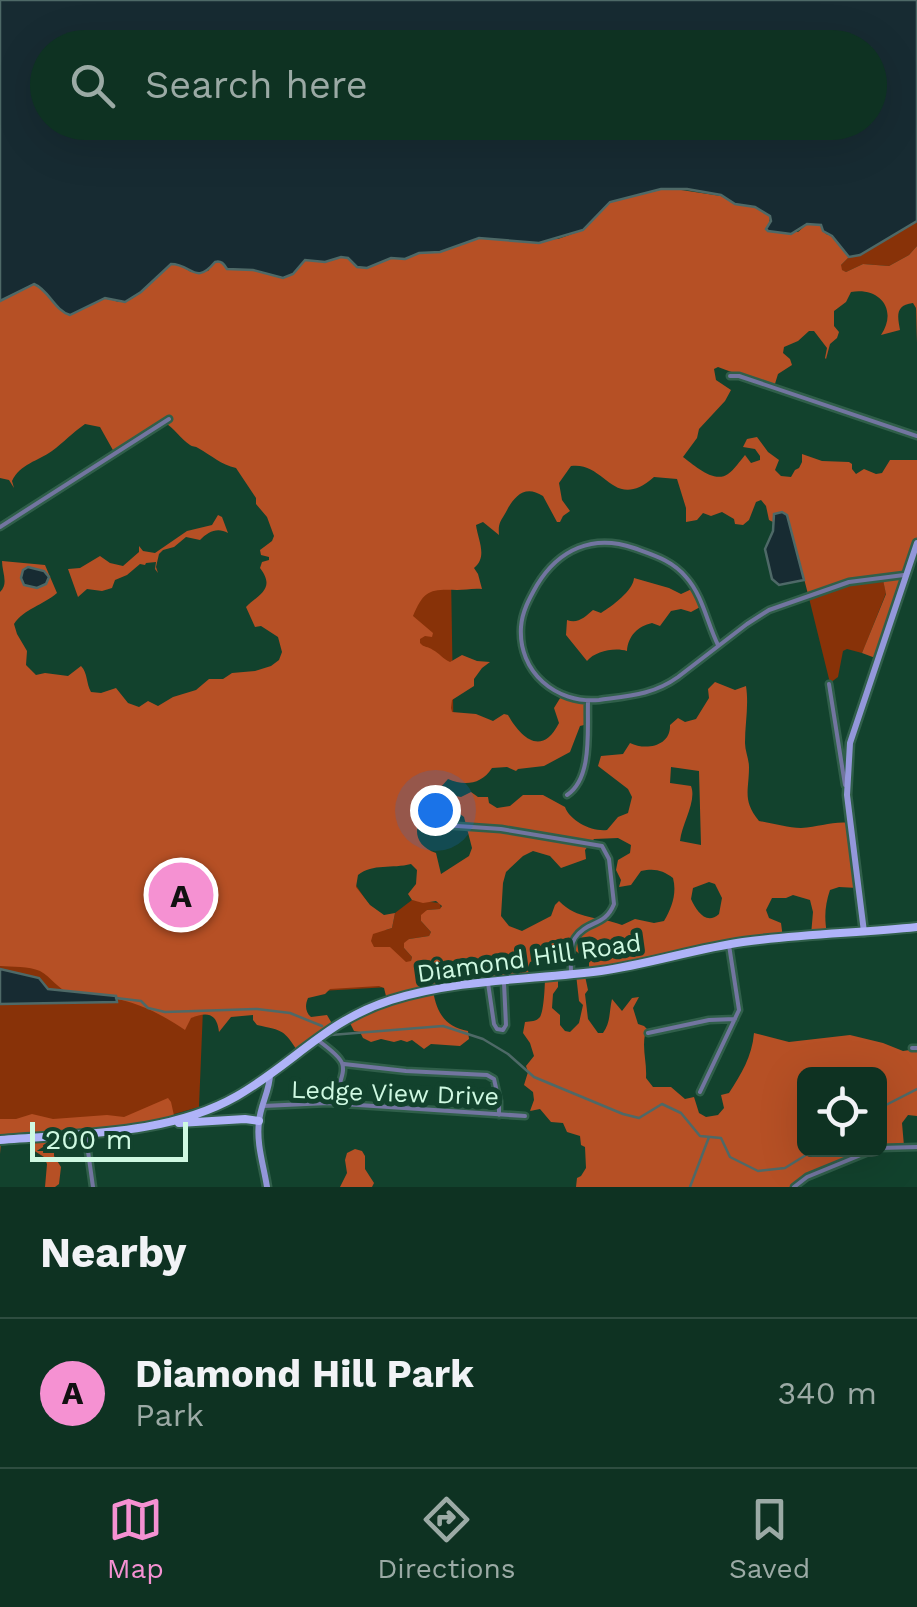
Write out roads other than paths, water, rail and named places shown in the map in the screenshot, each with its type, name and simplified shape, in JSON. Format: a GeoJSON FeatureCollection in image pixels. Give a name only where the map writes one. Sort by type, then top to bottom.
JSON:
{"type":"FeatureCollection","features":[{"type":"Feature","properties":{"kind":"main road","name":"Diamond Hill Road"},"geometry":{"type":"LineString","coordinates":[[0,1140],[169,1122],[214,1108],[270,1074],[355,1013],[391,1000],[440,989],[612,968],[730,945],[917,927]]}},
{"type":"Feature","properties":{"kind":"main road"},"geometry":{"type":"LineString","coordinates":[[169,1122],[259,1121]]}},
{"type":"Feature","properties":{"kind":"street"},"geometry":{"type":"LineString","coordinates":[[730,376],[917,436]]}},
{"type":"Feature","properties":{"kind":"street"},"geometry":{"type":"LineString","coordinates":[[0,528],[169,418]]}},
{"type":"Feature","properties":{"kind":"street"},"geometry":{"type":"LineString","coordinates":[[718,646],[684,574],[668,561],[612,542],[575,548],[552,565],[523,613],[521,642],[532,670],[545,684],[571,698],[588,701],[657,690],[670,682],[718,646],[754,618],[778,607],[849,582],[908,574]]}},
{"type":"Feature","properties":{"kind":"street"},"geometry":{"type":"LineString","coordinates":[[846,795],[855,724],[917,543]]}},
{"type":"Feature","properties":{"kind":"street"},"geometry":{"type":"LineString","coordinates":[[829,684],[864,932]]}},
{"type":"Feature","properties":{"kind":"street"},"geometry":{"type":"LineString","coordinates":[[567,795],[577,788],[583,774],[588,701]]}},
{"type":"Feature","properties":{"kind":"street"},"geometry":{"type":"LineString","coordinates":[[443,825],[501,829],[602,846],[607,853],[614,904],[605,920],[589,926],[572,942],[571,974]]}},
{"type":"Feature","properties":{"kind":"street"},"geometry":{"type":"LineString","coordinates":[[700,1092],[735,1019],[739,1000],[730,945]]}},
{"type":"Feature","properties":{"kind":"street"},"geometry":{"type":"LineString","coordinates":[[488,983],[494,1024],[503,1030],[504,981]]}},
{"type":"Feature","properties":{"kind":"street"},"geometry":{"type":"LineString","coordinates":[[648,1032],[735,1019]]}},
{"type":"Feature","properties":{"kind":"street"},"geometry":{"type":"LineString","coordinates":[[316,1039],[341,1057],[344,1064],[334,1103]]}},
{"type":"Feature","properties":{"kind":"street"},"geometry":{"type":"LineString","coordinates":[[344,1064],[487,1076],[498,1088],[499,1115]]}},
{"type":"Feature","properties":{"kind":"street"},"geometry":{"type":"LineString","coordinates":[[268,1187],[259,1121],[270,1074]]}},
{"type":"Feature","properties":{"kind":"street","name":"Ledge View Drive"},"geometry":{"type":"LineString","coordinates":[[263,1106],[334,1103],[525,1116]]}},
{"type":"Feature","properties":{"kind":"street"},"geometry":{"type":"LineString","coordinates":[[85,1132],[92,1187]]}},
{"type":"Feature","properties":{"kind":"street"},"geometry":{"type":"LineString","coordinates":[[887,1148],[917,1147]]}},
{"type":"Feature","properties":{"kind":"street"},"geometry":{"type":"LineString","coordinates":[[794,1187],[816,1172],[855,1157]]}},
{"type":"Feature","properties":{"kind":"water"},"geometry":{"type":"Polygon","coordinates":[[[0,0],[917,0],[917,221],[860,255],[849,257],[821,225],[807,224],[791,234],[768,231],[770,216],[755,207],[735,204],[721,195],[661,189],[610,202],[583,230],[539,243],[479,238],[440,252],[391,258],[367,268],[341,257],[325,262],[305,260],[293,274],[283,278],[253,270],[227,269],[219,262],[198,273],[171,264],[125,302],[105,298],[70,315],[34,284],[0,301],[0,0]]]}},
{"type":"Feature","properties":{"kind":"water"},"geometry":{"type":"Polygon","coordinates":[[[774,514],[787,515],[804,580],[779,585],[772,579],[765,549],[773,531],[774,514]]]}},
{"type":"Feature","properties":{"kind":"water"},"geometry":{"type":"Polygon","coordinates":[[[28,567],[44,571],[49,577],[46,584],[37,588],[24,585],[21,578],[28,567]]]}},
{"type":"Feature","properties":{"kind":"water"},"geometry":{"type":"Polygon","coordinates":[[[0,969],[39,978],[48,989],[116,996],[117,1002],[0,1004],[0,969]]]}},
{"type":"Feature","properties":{"kind":"waterway"},"geometry":{"type":"LineString","coordinates":[[116,998],[141,1001],[148,1008],[165,1012],[257,1009],[290,1013],[322,1026]]}},
{"type":"Feature","properties":{"kind":"waterway"},"geometry":{"type":"LineString","coordinates":[[331,1035],[443,1026],[483,1039],[534,1077],[623,1114],[639,1118],[662,1104],[681,1113],[700,1136],[721,1138],[730,1157],[758,1171],[785,1168],[803,1157]]}},
{"type":"Feature","properties":{"kind":"waterway"},"geometry":{"type":"LineString","coordinates":[[887,1104],[917,1089]]}},
{"type":"Feature","properties":{"kind":"waterway"},"geometry":{"type":"LineString","coordinates":[[690,1187],[709,1137]]}},
{"type":"Feature","properties":{"kind":"place","name":"Diamond Hill Park"},"geometry":{"type":"Point","coordinates":[181,895]}}]}
